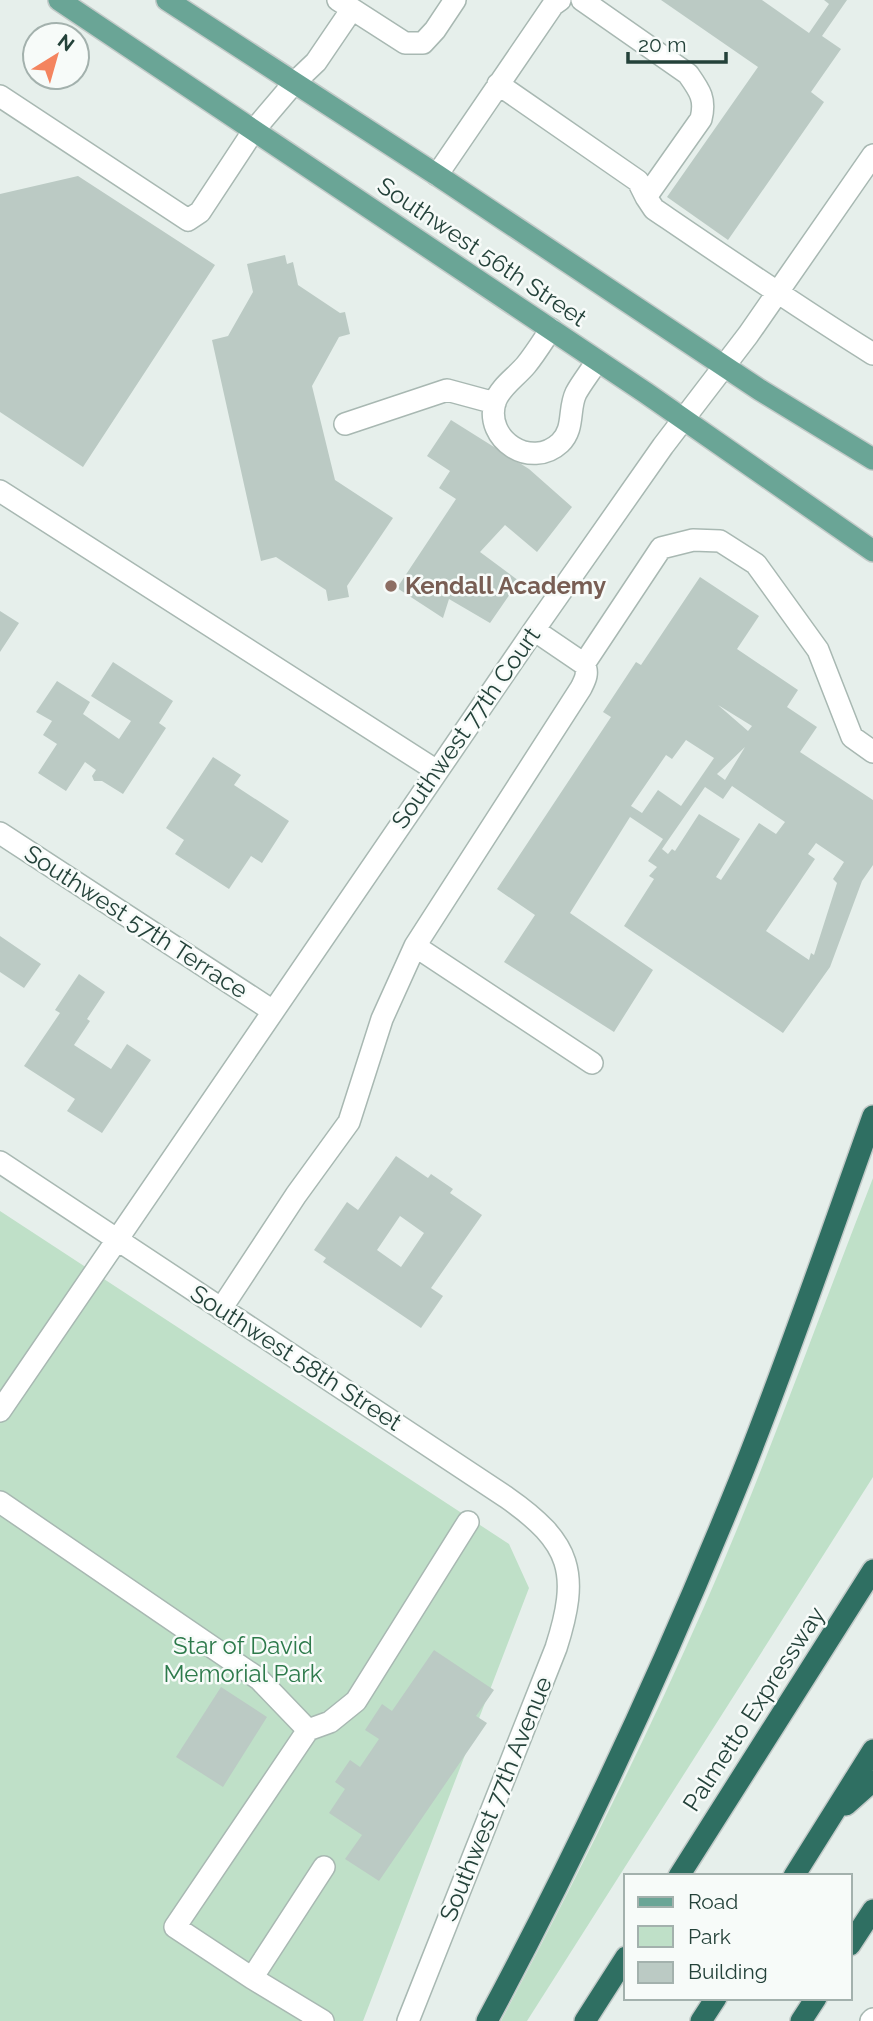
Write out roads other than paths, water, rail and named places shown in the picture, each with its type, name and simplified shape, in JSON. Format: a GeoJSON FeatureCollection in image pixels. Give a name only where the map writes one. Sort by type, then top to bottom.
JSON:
{"type":"FeatureCollection","features":[{"type":"Feature","properties":{"kind":"highway"},"geometry":{"type":"LineString","coordinates":[[487,2021],[581,1835],[691,1595],[788,1355],[873,1116]]}},
{"type":"Feature","properties":{"kind":"highway","name":"Palmetto Expressway"},"geometry":{"type":"LineString","coordinates":[[679,1874],[873,1570]]}},
{"type":"Feature","properties":{"kind":"highway"},"geometry":{"type":"LineString","coordinates":[[795,1874],[873,1750]]}},
{"type":"Feature","properties":{"kind":"highway"},"geometry":{"type":"LineString","coordinates":[[829,1821],[873,1781]]}},
{"type":"Feature","properties":{"kind":"highway"},"geometry":{"type":"LineString","coordinates":[[852,1942],[873,1910]]}},
{"type":"Feature","properties":{"kind":"highway"},"geometry":{"type":"LineString","coordinates":[[585,2021],[624,1960]]}},
{"type":"Feature","properties":{"kind":"highway"},"geometry":{"type":"LineString","coordinates":[[702,2021],[715,2000]]}},
{"type":"Feature","properties":{"kind":"highway"},"geometry":{"type":"LineString","coordinates":[[802,2021],[815,2000]]}},
{"type":"Feature","properties":{"kind":"main road","name":"Southwest 56th Street"},"geometry":{"type":"LineString","coordinates":[[59,0],[683,418],[873,551]]}},
{"type":"Feature","properties":{"kind":"main road","name":"Southwest 56th Street"},"geometry":{"type":"LineString","coordinates":[[167,0],[773,398],[873,459]]}},
{"type":"Feature","properties":{"kind":"street"},"geometry":{"type":"LineString","coordinates":[[0,96],[188,220],[200,212],[254,130],[294,83],[316,62],[345,5],[405,43],[423,43],[455,0]]}},
{"type":"Feature","properties":{"kind":"street"},"geometry":{"type":"LineString","coordinates":[[437,175],[553,5],[561,0]]}},
{"type":"Feature","properties":{"kind":"street"},"geometry":{"type":"LineString","coordinates":[[582,0],[688,74],[699,89],[705,105],[701,119],[646,197]]}},
{"type":"Feature","properties":{"kind":"street"},"geometry":{"type":"LineString","coordinates":[[498,84],[638,181],[654,209],[777,293],[873,354]]}},
{"type":"Feature","properties":{"kind":"street","name":"Southwest 77th Court"},"geometry":{"type":"LineString","coordinates":[[0,1411],[534,630],[873,155]]}},
{"type":"Feature","properties":{"kind":"street"},"geometry":{"type":"LineString","coordinates":[[551,329],[528,363],[500,392],[495,403],[496,428],[502,439],[511,447],[535,454],[560,443],[572,420],[575,395],[597,361]]}},
{"type":"Feature","properties":{"kind":"street"},"geometry":{"type":"LineString","coordinates":[[345,425],[447,390],[495,403]]}},
{"type":"Feature","properties":{"kind":"street"},"geometry":{"type":"LineString","coordinates":[[0,491],[437,771]]}},
{"type":"Feature","properties":{"kind":"street"},"geometry":{"type":"LineString","coordinates":[[584,664],[661,548],[693,540],[720,541],[756,564],[818,650],[852,737],[873,752]]}},
{"type":"Feature","properties":{"kind":"street"},"geometry":{"type":"LineString","coordinates":[[221,1309],[296,1195],[349,1122],[382,1019],[415,946],[586,678],[587,669],[584,664],[534,630]]}},
{"type":"Feature","properties":{"kind":"street","name":"Southwest 57th Terrace"},"geometry":{"type":"LineString","coordinates":[[0,833],[273,1011]]}},
{"type":"Feature","properties":{"kind":"street"},"geometry":{"type":"LineString","coordinates":[[415,946],[592,1063]]}},
{"type":"Feature","properties":{"kind":"street","name":"Southwest 58th Street"},"geometry":{"type":"LineString","coordinates":[[0,1162],[523,1508],[554,1539],[565,1558],[569,1574]]}},
{"type":"Feature","properties":{"kind":"street"},"geometry":{"type":"LineString","coordinates":[[0,1502],[259,1679],[308,1730]]}},
{"type":"Feature","properties":{"kind":"street"},"geometry":{"type":"LineString","coordinates":[[323,2021],[175,1927],[308,1730],[330,1722],[356,1701],[468,1522]]}},
{"type":"Feature","properties":{"kind":"street","name":"Southwest 77th Avenue"},"geometry":{"type":"LineString","coordinates":[[408,2021],[556,1648],[567,1609],[569,1574]]}},
{"type":"Feature","properties":{"kind":"street"},"geometry":{"type":"LineString","coordinates":[[252,1978],[324,1867]]}},
{"type":"Feature","properties":{"kind":"place","name":"Kendall Academy"},"geometry":{"type":"Point","coordinates":[391,586]}},
{"type":"Feature","properties":{"kind":"park label","name":"Star of David Memorial Park"},"geometry":{"type":"Point","coordinates":[243,1660]}}]}
